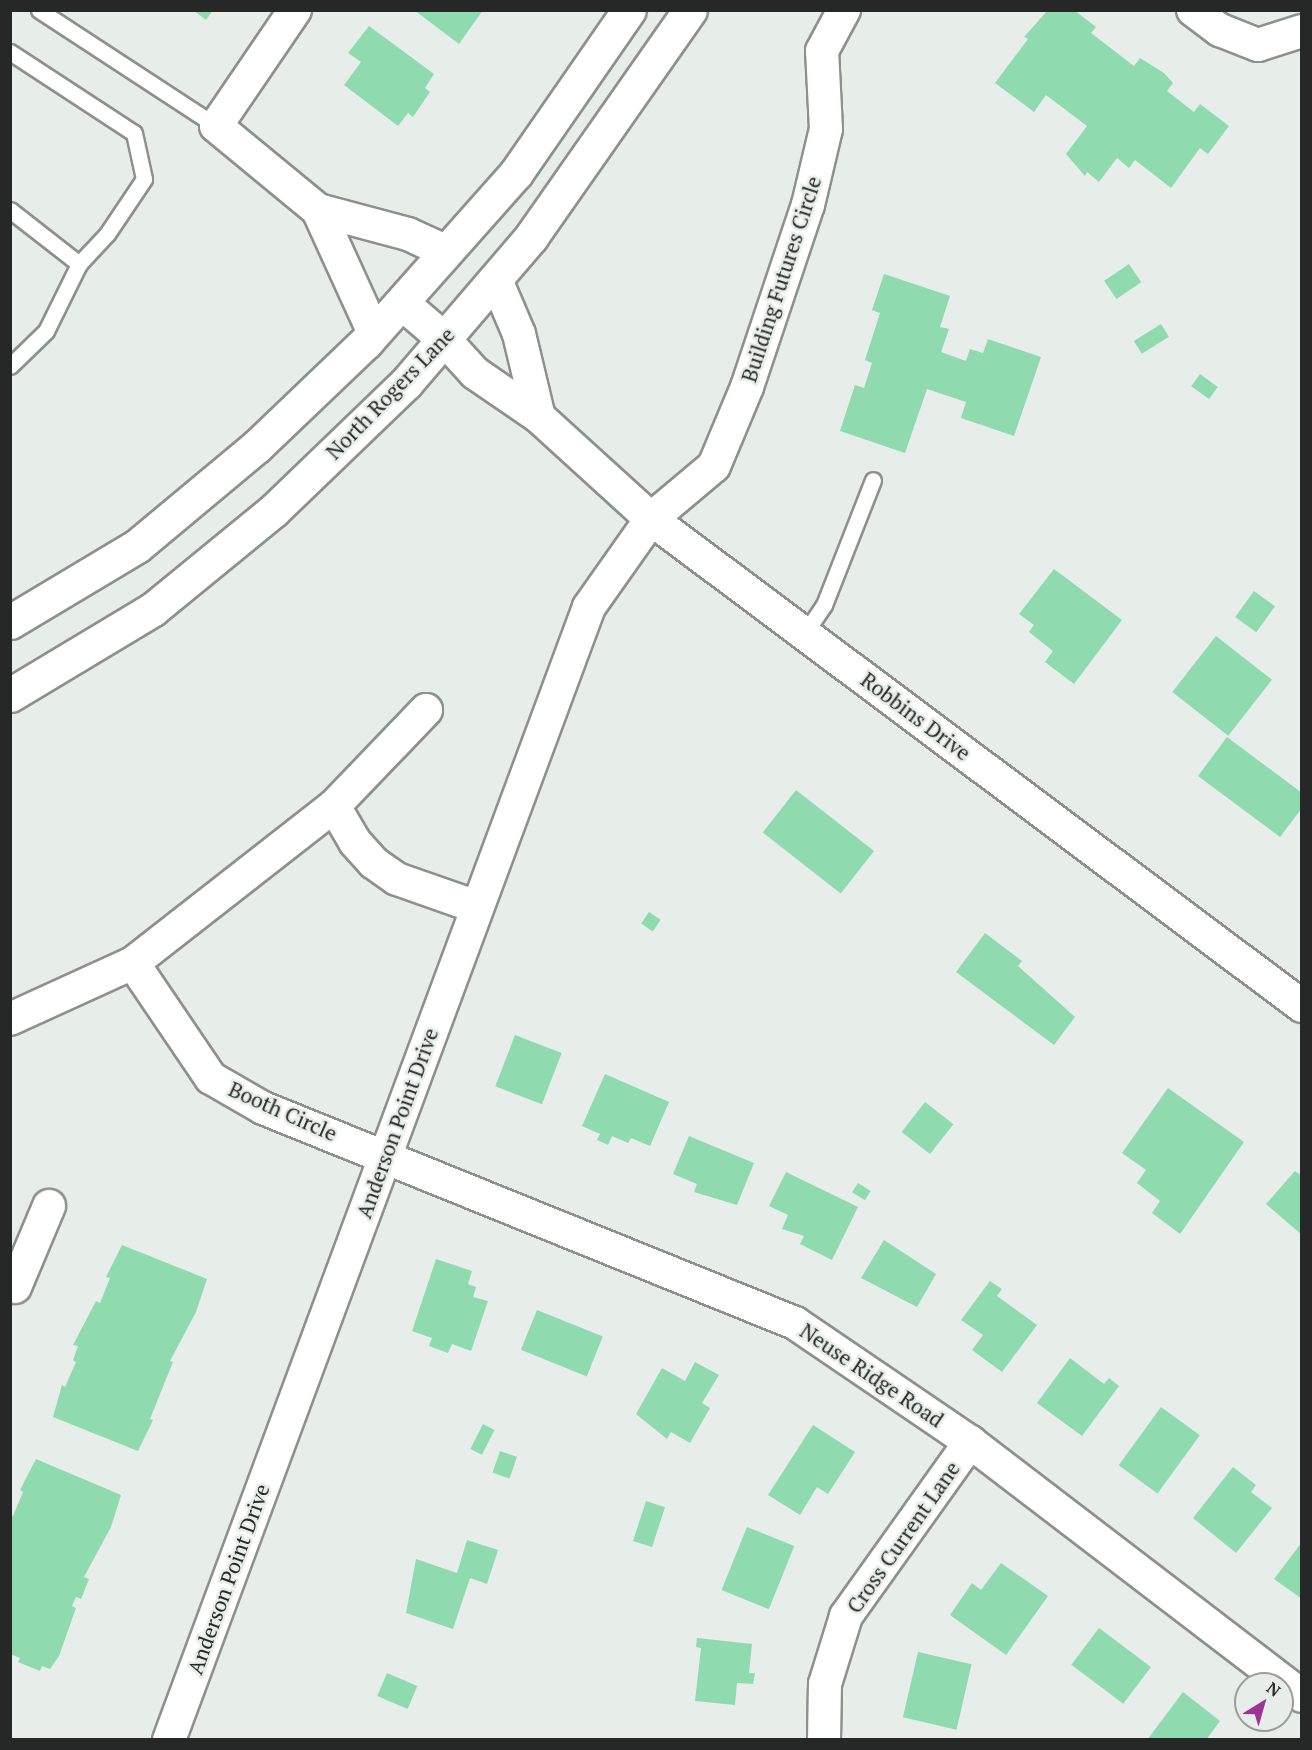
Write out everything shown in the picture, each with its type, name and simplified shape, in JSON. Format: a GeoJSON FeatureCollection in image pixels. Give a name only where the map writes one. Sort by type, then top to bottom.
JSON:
{"type":"FeatureCollection","features":[{"type":"Feature","properties":{"kind":"street"},"geometry":{"type":"LineString","coordinates":[[295,10],[216,126],[318,210],[408,234],[445,251]]}},
{"type":"Feature","properties":{"kind":"street"},"geometry":{"type":"LineString","coordinates":[[10,622],[137,546],[257,446],[374,333],[516,173],[629,10]]}},
{"type":"Feature","properties":{"kind":"street","name":"North Rogers Lane"},"geometry":{"type":"LineString","coordinates":[[10,695],[153,609],[273,510],[406,383],[531,237],[690,10]]}},
{"type":"Feature","properties":{"kind":"street","name":"Building Futures Circle"},"geometry":{"type":"LineString","coordinates":[[651,519],[714,466],[747,387],[808,205],[826,129],[822,51],[844,10]]}},
{"type":"Feature","properties":{"kind":"street"},"geometry":{"type":"LineString","coordinates":[[1193,10],[1220,30],[1258,45],[1302,31]]}},
{"type":"Feature","properties":{"kind":"street"},"geometry":{"type":"LineString","coordinates":[[318,210],[374,333]]}},
{"type":"Feature","properties":{"kind":"street"},"geometry":{"type":"LineString","coordinates":[[496,280],[519,334],[539,417]]}},
{"type":"Feature","properties":{"kind":"street"},"geometry":{"type":"LineString","coordinates":[[402,303],[444,339]]}},
{"type":"Feature","properties":{"kind":"street","name":"Robbins Drive"},"geometry":{"type":"LineString","coordinates":[[444,339],[475,373],[539,417],[651,519],[1302,1006]]}},
{"type":"Feature","properties":{"kind":"street","name":"Anderson Point Drive"},"geometry":{"type":"LineString","coordinates":[[169,1740],[589,608],[651,519]]}},
{"type":"Feature","properties":{"kind":"street"},"geometry":{"type":"LineString","coordinates":[[10,1019],[133,963],[334,806],[426,710]]}},
{"type":"Feature","properties":{"kind":"street"},"geometry":{"type":"LineString","coordinates":[[334,806],[356,842],[374,863],[397,879],[477,907]]}},
{"type":"Feature","properties":{"kind":"street","name":"Booth Circle"},"geometry":{"type":"LineString","coordinates":[[133,963],[211,1078],[263,1107],[385,1154]]}},
{"type":"Feature","properties":{"kind":"street","name":"Neuse Ridge Road"},"geometry":{"type":"LineString","coordinates":[[385,1154],[795,1323],[970,1442],[1302,1696]]}},
{"type":"Feature","properties":{"kind":"street"},"geometry":{"type":"LineString","coordinates":[[12,1290],[50,1206]]}},
{"type":"Feature","properties":{"kind":"street","name":"Cross Current Lane"},"geometry":{"type":"LineString","coordinates":[[824,1740],[825,1684],[846,1616],[970,1442]]}},
{"type":"Feature","properties":{"kind":"lane"},"geometry":{"type":"LineString","coordinates":[[39,10],[216,126]]}},
{"type":"Feature","properties":{"kind":"lane"},"geometry":{"type":"LineString","coordinates":[[10,51],[134,134],[144,179],[107,234],[79,264],[46,331],[10,366]]}},
{"type":"Feature","properties":{"kind":"lane"},"geometry":{"type":"LineString","coordinates":[[10,210],[79,264]]}},
{"type":"Feature","properties":{"kind":"lane"},"geometry":{"type":"LineString","coordinates":[[806,633],[824,605],[873,480]]}},
{"type":"Feature","properties":{"kind":"building"},"geometry":{"type":"Polygon","coordinates":[[[193,10],[213,10],[206,20],[193,10]]]}},
{"type":"Feature","properties":{"kind":"building"},"geometry":{"type":"Polygon","coordinates":[[[414,10],[483,10],[459,44],[414,10]]]}},
{"type":"Feature","properties":{"kind":"building"},"geometry":{"type":"Polygon","coordinates":[[[1048,10],[1074,10],[1096,27],[1091,33],[1134,66],[1140,58],[1164,73],[1173,83],[1167,91],[1194,112],[1200,104],[1229,126],[1208,154],[1200,148],[1171,188],[1135,160],[1129,168],[1117,158],[1099,182],[1087,172],[1085,176],[1066,154],[1087,126],[1046,95],[1034,112],[995,83],[1028,39],[1024,37],[1048,10]]]}},
{"type":"Feature","properties":{"kind":"building"},"geometry":{"type":"Polygon","coordinates":[[[369,26],[434,74],[425,88],[430,92],[413,117],[408,113],[398,126],[344,85],[361,62],[348,53],[369,26]]]}},
{"type":"Feature","properties":{"kind":"building"},"geometry":{"type":"Polygon","coordinates":[[[1129,264],[1141,282],[1116,299],[1104,281],[1129,264]]]}},
{"type":"Feature","properties":{"kind":"building"},"geometry":{"type":"Polygon","coordinates":[[[884,274],[950,296],[940,327],[949,329],[941,352],[966,361],[970,349],[983,353],[988,339],[1041,357],[1014,436],[961,418],[966,402],[927,389],[905,453],[840,431],[855,385],[864,388],[872,363],[865,360],[880,313],[872,310],[884,274]]]}},
{"type":"Feature","properties":{"kind":"building"},"geometry":{"type":"Polygon","coordinates":[[[1161,324],[1169,337],[1142,354],[1134,341],[1161,324]]]}},
{"type":"Feature","properties":{"kind":"building"},"geometry":{"type":"Polygon","coordinates":[[[1200,374],[1218,387],[1209,399],[1191,386],[1200,374]]]}},
{"type":"Feature","properties":{"kind":"building"},"geometry":{"type":"Polygon","coordinates":[[[1054,569],[1122,620],[1074,684],[1045,662],[1053,651],[1029,632],[1034,625],[1019,614],[1054,569]]]}},
{"type":"Feature","properties":{"kind":"building"},"geometry":{"type":"Polygon","coordinates":[[[1254,591],[1275,606],[1256,632],[1235,617],[1254,591]]]}},
{"type":"Feature","properties":{"kind":"building"},"geometry":{"type":"Polygon","coordinates":[[[1216,636],[1272,680],[1228,736],[1172,692],[1216,636]]]}},
{"type":"Feature","properties":{"kind":"building"},"geometry":{"type":"Polygon","coordinates":[[[1227,737],[1302,793],[1302,808],[1280,837],[1198,776],[1227,737]]]}},
{"type":"Feature","properties":{"kind":"building"},"geometry":{"type":"Polygon","coordinates":[[[796,790],[874,851],[841,894],[763,833],[796,790]]]}},
{"type":"Feature","properties":{"kind":"building"},"geometry":{"type":"Polygon","coordinates":[[[649,912],[661,920],[653,931],[641,924],[649,912]]]}},
{"type":"Feature","properties":{"kind":"building"},"geometry":{"type":"Polygon","coordinates":[[[985,933],[1022,961],[1018,966],[1075,1017],[1054,1045],[956,972],[985,933]]]}},
{"type":"Feature","properties":{"kind":"building"},"geometry":{"type":"Polygon","coordinates":[[[515,1035],[562,1053],[542,1104],[495,1086],[515,1035]]]}},
{"type":"Feature","properties":{"kind":"building"},"geometry":{"type":"Polygon","coordinates":[[[605,1074],[669,1102],[650,1146],[631,1138],[628,1143],[612,1136],[608,1145],[597,1140],[600,1134],[582,1126],[605,1074]]]}},
{"type":"Feature","properties":{"kind":"building"},"geometry":{"type":"Polygon","coordinates":[[[1168,1088],[1244,1142],[1180,1234],[1152,1213],[1160,1201],[1137,1183],[1146,1170],[1122,1153],[1168,1088]]]}},
{"type":"Feature","properties":{"kind":"building"},"geometry":{"type":"Polygon","coordinates":[[[925,1102],[953,1124],[930,1154],[902,1132],[925,1102]]]}},
{"type":"Feature","properties":{"kind":"building"},"geometry":{"type":"Polygon","coordinates":[[[689,1136],[754,1163],[737,1205],[694,1192],[697,1184],[673,1174],[689,1136]]]}},
{"type":"Feature","properties":{"kind":"building"},"geometry":{"type":"Polygon","coordinates":[[[1295,1171],[1302,1176],[1302,1235],[1266,1204],[1295,1171]]]}},
{"type":"Feature","properties":{"kind":"building"},"geometry":{"type":"Polygon","coordinates":[[[786,1172],[858,1207],[832,1260],[800,1244],[804,1236],[782,1229],[788,1215],[769,1206],[786,1172]]]}},
{"type":"Feature","properties":{"kind":"building"},"geometry":{"type":"Polygon","coordinates":[[[858,1183],[871,1191],[865,1200],[852,1192],[858,1183]]]}},
{"type":"Feature","properties":{"kind":"building"},"geometry":{"type":"Polygon","coordinates":[[[884,1240],[936,1274],[917,1307],[861,1278],[884,1240]]]}},
{"type":"Feature","properties":{"kind":"building"},"geometry":{"type":"Polygon","coordinates":[[[122,1245],[207,1279],[196,1312],[170,1361],[173,1362],[150,1419],[153,1420],[138,1451],[53,1417],[62,1385],[65,1387],[76,1362],[73,1360],[78,1346],[73,1345],[96,1301],[100,1303],[110,1278],[106,1277],[122,1245]]]}},
{"type":"Feature","properties":{"kind":"building"},"geometry":{"type":"Polygon","coordinates":[[[436,1259],[472,1271],[468,1284],[476,1287],[473,1297],[488,1301],[471,1351],[452,1344],[448,1353],[429,1346],[432,1338],[412,1331],[436,1259]]]}},
{"type":"Feature","properties":{"kind":"building"},"geometry":{"type":"Polygon","coordinates":[[[990,1281],[1002,1289],[997,1296],[1037,1325],[1002,1372],[972,1350],[983,1335],[961,1320],[990,1281]]]}},
{"type":"Feature","properties":{"kind":"building"},"geometry":{"type":"Polygon","coordinates":[[[537,1310],[603,1337],[587,1376],[521,1350],[537,1310]]]}},
{"type":"Feature","properties":{"kind":"building"},"geometry":{"type":"Polygon","coordinates":[[[1070,1358],[1104,1384],[1109,1378],[1119,1386],[1082,1436],[1037,1403],[1070,1358]]]}},
{"type":"Feature","properties":{"kind":"building"},"geometry":{"type":"Polygon","coordinates":[[[695,1362],[719,1375],[702,1403],[710,1408],[690,1443],[671,1432],[667,1439],[636,1414],[662,1368],[685,1381],[695,1362]]]}},
{"type":"Feature","properties":{"kind":"building"},"geometry":{"type":"Polygon","coordinates":[[[1161,1407],[1200,1435],[1158,1493],[1119,1465],[1161,1407]]]}},
{"type":"Feature","properties":{"kind":"building"},"geometry":{"type":"Polygon","coordinates":[[[483,1424],[495,1430],[482,1455],[470,1449],[483,1424]]]}},
{"type":"Feature","properties":{"kind":"building"},"geometry":{"type":"Polygon","coordinates":[[[813,1425],[855,1452],[828,1494],[817,1487],[800,1515],[768,1495],[813,1425]]]}},
{"type":"Feature","properties":{"kind":"building"},"geometry":{"type":"Polygon","coordinates":[[[500,1451],[517,1457],[510,1479],[493,1473],[500,1451]]]}},
{"type":"Feature","properties":{"kind":"building"},"geometry":{"type":"Polygon","coordinates":[[[36,1459],[121,1495],[111,1527],[84,1577],[89,1579],[81,1599],[76,1597],[72,1606],[76,1608],[59,1656],[50,1669],[42,1666],[40,1671],[18,1662],[20,1658],[10,1654],[10,1515],[13,1516],[23,1492],[20,1490],[36,1459]]]}},
{"type":"Feature","properties":{"kind":"building"},"geometry":{"type":"Polygon","coordinates":[[[1233,1467],[1256,1485],[1251,1492],[1272,1508],[1236,1553],[1193,1518],[1233,1467]]]}},
{"type":"Feature","properties":{"kind":"building"},"geometry":{"type":"Polygon","coordinates":[[[646,1501],[665,1507],[652,1547],[633,1541],[646,1501]]]}},
{"type":"Feature","properties":{"kind":"building"},"geometry":{"type":"Polygon","coordinates":[[[747,1527],[794,1546],[769,1609],[722,1590],[747,1527]]]}},
{"type":"Feature","properties":{"kind":"building"},"geometry":{"type":"Polygon","coordinates":[[[467,1540],[498,1550],[487,1584],[470,1578],[453,1629],[406,1613],[416,1559],[457,1573],[467,1540]]]}},
{"type":"Feature","properties":{"kind":"building"},"geometry":{"type":"Polygon","coordinates":[[[1302,1542],[1302,1599],[1274,1579],[1302,1542]]]}},
{"type":"Feature","properties":{"kind":"building"},"geometry":{"type":"Polygon","coordinates":[[[1001,1563],[1048,1596],[1006,1655],[950,1615],[972,1583],[981,1590],[1001,1563]]]}},
{"type":"Feature","properties":{"kind":"building"},"geometry":{"type":"Polygon","coordinates":[[[1099,1628],[1151,1667],[1123,1704],[1071,1665],[1099,1628]]]}},
{"type":"Feature","properties":{"kind":"building"},"geometry":{"type":"Polygon","coordinates":[[[697,1638],[752,1644],[749,1673],[755,1673],[753,1684],[737,1683],[735,1705],[695,1701],[701,1648],[696,1647],[697,1638]]]}},
{"type":"Feature","properties":{"kind":"building"},"geometry":{"type":"Polygon","coordinates":[[[918,1652],[972,1664],[957,1730],[903,1717],[918,1652]]]}},
{"type":"Feature","properties":{"kind":"building"},"geometry":{"type":"Polygon","coordinates":[[[387,1673],[417,1686],[408,1709],[377,1696],[387,1673]]]}},
{"type":"Feature","properties":{"kind":"building"},"geometry":{"type":"Polygon","coordinates":[[[1183,1692],[1220,1721],[1206,1740],[1147,1740],[1183,1692]]]}}]}
